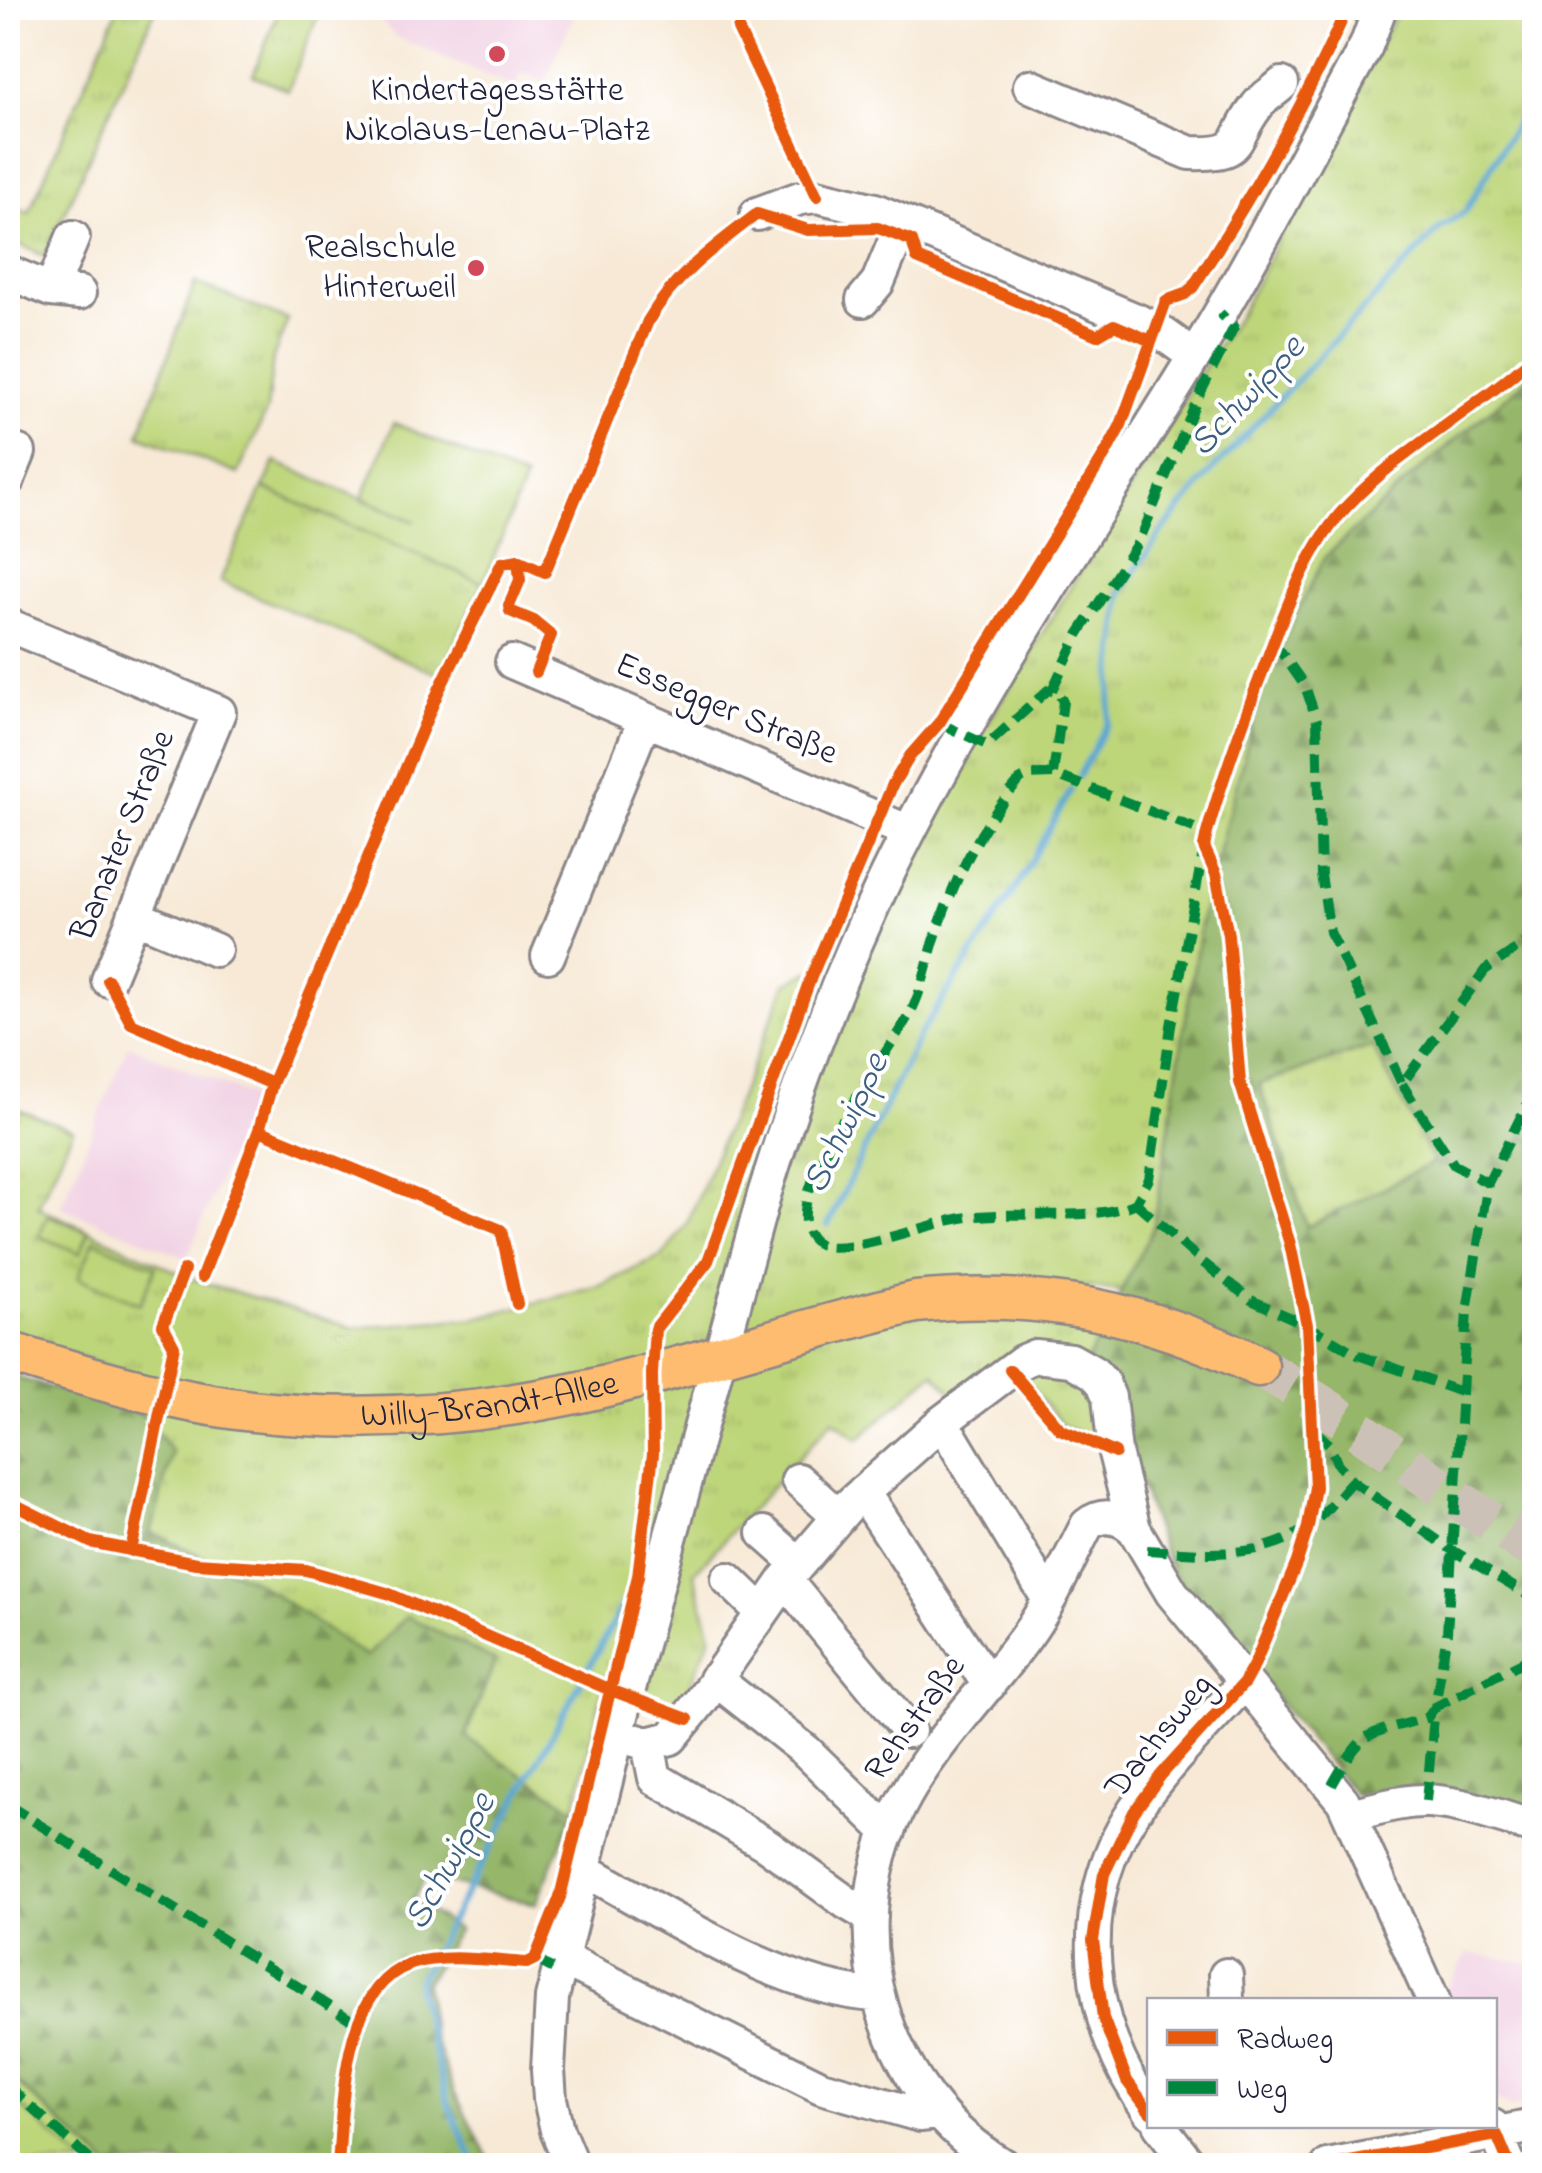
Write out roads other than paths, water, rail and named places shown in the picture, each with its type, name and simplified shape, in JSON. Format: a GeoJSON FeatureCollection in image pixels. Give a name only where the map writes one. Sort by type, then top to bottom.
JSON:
{"type":"FeatureCollection","features":[{"type":"Feature","properties":{"kind":"main road","name":"Willy-Brandt-Allee"},"geometry":{"type":"LineString","coordinates":[[8,1352],[180,1399],[249,1411],[354,1416],[441,1414],[582,1392],[916,1302],[961,1297],[1012,1298],[1128,1315],[1180,1332],[1258,1366]]}},
{"type":"Feature","properties":{"kind":"street"},"geometry":{"type":"LineString","coordinates":[[572,2166],[557,2130],[550,2099],[552,1998],[583,1869],[633,1739],[722,1354],[786,1122],[846,964],[909,832],[976,708],[1194,356],[1357,61],[1380,8]]}},
{"type":"Feature","properties":{"kind":"street"},"geometry":{"type":"LineString","coordinates":[[1030,86],[1190,153],[1218,154],[1234,146],[1259,102],[1282,84]]}},
{"type":"Feature","properties":{"kind":"street"},"geometry":{"type":"LineString","coordinates":[[756,214],[817,196],[874,210],[1155,328],[1194,356]]}},
{"type":"Feature","properties":{"kind":"street"},"geometry":{"type":"LineString","coordinates":[[863,300],[878,282],[903,222]]}},
{"type":"Feature","properties":{"kind":"street"},"geometry":{"type":"LineString","coordinates":[[8,272],[65,292],[73,237]]}},
{"type":"Feature","properties":{"kind":"street","name":"Banater Straße"},"geometry":{"type":"LineString","coordinates":[[8,625],[218,712],[108,980]]}},
{"type":"Feature","properties":{"kind":"street","name":"Essegger Straße"},"geometry":{"type":"LineString","coordinates":[[512,662],[909,832]]}},
{"type":"Feature","properties":{"kind":"street"},"geometry":{"type":"LineString","coordinates":[[548,956],[645,719]]}},
{"type":"Feature","properties":{"kind":"street"},"geometry":{"type":"LineString","coordinates":[[134,916],[214,950]]}},
{"type":"Feature","properties":{"kind":"street"},"geometry":{"type":"LineString","coordinates":[[633,1739],[671,1738],[679,1730],[762,1612],[838,1516],[942,1422],[1023,1360],[1035,1356],[1071,1360],[1094,1372],[1109,1397],[1114,1453],[1134,1529],[1172,1593],[1332,1785],[1351,1816],[1432,1998]]}},
{"type":"Feature","properties":{"kind":"street"},"geometry":{"type":"LineString","coordinates":[[942,1422],[1049,1600]]}},
{"type":"Feature","properties":{"kind":"street"},"geometry":{"type":"LineString","coordinates":[[798,1480],[838,1516]]}},
{"type":"Feature","properties":{"kind":"street"},"geometry":{"type":"LineString","coordinates":[[864,1492],[989,1685]]}},
{"type":"Feature","properties":{"kind":"street","name":"Rehstraße"},"geometry":{"type":"LineString","coordinates":[[1004,2166],[974,2146],[938,2113],[903,2063],[876,1995],[871,1917],[874,1883],[889,1832],[908,1792],[1049,1600],[1088,1525],[1094,1520],[1116,1518],[1134,1529]]}},
{"type":"Feature","properties":{"kind":"street"},"geometry":{"type":"LineString","coordinates":[[764,1533],[909,1731]]}},
{"type":"Feature","properties":{"kind":"street"},"geometry":{"type":"LineString","coordinates":[[728,1579],[762,1612]]}},
{"type":"Feature","properties":{"kind":"street"},"geometry":{"type":"LineString","coordinates":[[715,1679],[806,1751],[889,1832]]}},
{"type":"Feature","properties":{"kind":"street","name":"Dachsweg"},"geometry":{"type":"LineString","coordinates":[[1147,2108],[1126,2080],[1103,2018],[1093,1940],[1104,1874],[1134,1812],[1161,1775],[1244,1683]]}},
{"type":"Feature","properties":{"kind":"street"},"geometry":{"type":"LineString","coordinates":[[633,1739],[655,1778],[767,1845],[871,1917]]}},
{"type":"Feature","properties":{"kind":"street"},"geometry":{"type":"LineString","coordinates":[[1351,1816],[1426,1801],[1460,1806],[1534,1827]]}},
{"type":"Feature","properties":{"kind":"street"},"geometry":{"type":"LineString","coordinates":[[583,1869],[732,1952],[850,1993],[876,1995]]}},
{"type":"Feature","properties":{"kind":"street"},"geometry":{"type":"LineString","coordinates":[[563,1959],[821,2087],[920,2116],[938,2113]]}},
{"type":"Feature","properties":{"kind":"street"},"geometry":{"type":"LineString","coordinates":[[1328,2166],[1495,2130],[1534,2126]]}},
{"type":"Feature","properties":{"kind":"street"},"geometry":{"type":"LineString","coordinates":[[1162,2128],[1191,2166]]}},
{"type":"Feature","properties":{"kind":"street"},"geometry":{"type":"LineString","coordinates":[[1495,2130],[1510,2166]]}},
{"type":"Feature","properties":{"kind":"waterway","name":"Schwippe"},"geometry":{"type":"LineString","coordinates":[[1079,776],[1108,723],[1121,592],[1160,534],[1208,475],[1441,227],[1465,212],[1534,93]]}},
{"type":"Feature","properties":{"kind":"waterway","name":"Schwippe"},"geometry":{"type":"LineString","coordinates":[[828,1225],[920,1034],[1017,886],[1071,790]]}},
{"type":"Feature","properties":{"kind":"waterway","name":"Schwippe"},"geometry":{"type":"LineString","coordinates":[[476,2166],[449,2106],[418,1991],[419,1979],[626,1599]]}},
{"type":"Feature","properties":{"kind":"tunnel"},"geometry":{"type":"LineString","coordinates":[[1258,1366],[1534,1550]]}},
{"type":"Feature","properties":{"kind":"place","name":"Kindertagesstätte Nikolaus-Lenau-Platz"},"geometry":{"type":"Point","coordinates":[497,54]}},
{"type":"Feature","properties":{"kind":"place","name":"Realschule Hinterweil"},"geometry":{"type":"Point","coordinates":[476,268]}}]}
